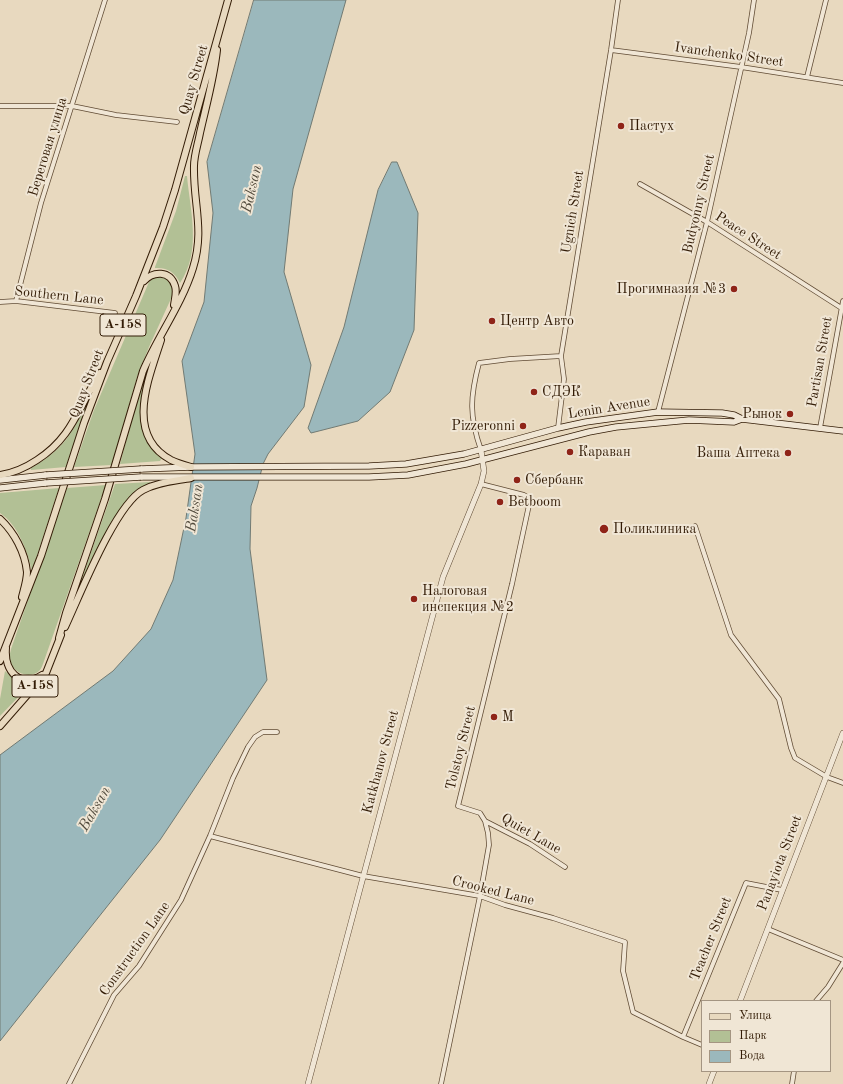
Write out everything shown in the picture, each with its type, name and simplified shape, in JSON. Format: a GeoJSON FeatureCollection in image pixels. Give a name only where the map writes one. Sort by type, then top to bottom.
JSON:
{"type":"FeatureCollection","features":[{"type":"Feature","properties":{"kind":"main road","name":"Quay Street"},"geometry":{"type":"LineString","coordinates":[[0,661],[41,556],[84,423],[107,362],[164,227],[228,0]]}},
{"type":"Feature","properties":{"kind":"main road","name":"А-158"},"geometry":{"type":"LineString","coordinates":[[0,726],[46,673],[107,492],[143,371],[151,352],[187,284],[193,268],[198,252],[199,231],[194,164],[216,59],[220,32]]}},
{"type":"Feature","properties":{"kind":"main road"},"geometry":{"type":"LineString","coordinates":[[141,284],[152,274],[168,276],[172,279],[176,291],[171,316]]}},
{"type":"Feature","properties":{"kind":"main road"},"geometry":{"type":"LineString","coordinates":[[164,329],[146,392],[143,420],[149,438],[158,452],[172,461],[191,467]]}},
{"type":"Feature","properties":{"kind":"main road"},"geometry":{"type":"LineString","coordinates":[[0,475],[15,472],[26,467],[44,456],[60,442],[73,423],[107,362]]}},
{"type":"Feature","properties":{"kind":"main road","name":"Lenin Avenue"},"geometry":{"type":"LineString","coordinates":[[0,480],[46,475],[141,469],[390,465],[422,462],[481,450],[558,428],[586,422],[658,412],[722,413],[734,415],[742,419],[843,431]]}},
{"type":"Feature","properties":{"kind":"main road","name":"Lenin Avenue"},"geometry":{"type":"LineString","coordinates":[[0,488],[46,483],[141,477],[191,478],[408,475],[459,466],[590,432],[616,427],[683,420],[734,422],[742,419]]}},
{"type":"Feature","properties":{"kind":"main road"},"geometry":{"type":"LineString","coordinates":[[59,638],[107,539],[127,504],[138,493],[153,486],[191,478]]}},
{"type":"Feature","properties":{"kind":"main road"},"geometry":{"type":"LineString","coordinates":[[0,519],[13,534],[21,550],[24,561],[26,580],[18,615]]}},
{"type":"Feature","properties":{"kind":"main road"},"geometry":{"type":"LineString","coordinates":[[6,643],[6,661],[8,667],[16,676],[21,679],[33,679],[46,673]]}},
{"type":"Feature","properties":{"kind":"street","name":"Береговая улица"},"geometry":{"type":"LineString","coordinates":[[16,302],[41,203],[105,0]]}},
{"type":"Feature","properties":{"kind":"street","name":"Ugnich Street"},"geometry":{"type":"LineString","coordinates":[[558,428],[564,379],[561,356],[618,0]]}},
{"type":"Feature","properties":{"kind":"street","name":"Budyonny Street"},"geometry":{"type":"LineString","coordinates":[[658,412],[707,222],[749,33],[754,0]]}},
{"type":"Feature","properties":{"kind":"street"},"geometry":{"type":"LineString","coordinates":[[808,77],[826,0]]}},
{"type":"Feature","properties":{"kind":"street","name":"Ivanchenko Street"},"geometry":{"type":"LineString","coordinates":[[611,50],[843,83]]}},
{"type":"Feature","properties":{"kind":"street"},"geometry":{"type":"LineString","coordinates":[[0,106],[72,106],[116,115],[177,122]]}},
{"type":"Feature","properties":{"kind":"street","name":"Peace Street"},"geometry":{"type":"LineString","coordinates":[[640,184],[707,222],[842,309]]}},
{"type":"Feature","properties":{"kind":"street","name":"Partisan Street"},"geometry":{"type":"LineString","coordinates":[[820,428],[843,301]]}},
{"type":"Feature","properties":{"kind":"street","name":"Southern Lane"},"geometry":{"type":"LineString","coordinates":[[0,302],[16,302],[115,313]]}},
{"type":"Feature","properties":{"kind":"street"},"geometry":{"type":"LineString","coordinates":[[481,450],[474,428],[471,404],[474,380],[479,363],[510,358],[561,356]]}},
{"type":"Feature","properties":{"kind":"street","name":"Katkhanov Street"},"geometry":{"type":"LineString","coordinates":[[308,1084],[443,577],[481,484],[484,471],[481,450]]}},
{"type":"Feature","properties":{"kind":"street","name":"Tolstoy Street"},"geometry":{"type":"LineString","coordinates":[[481,484],[524,495],[529,498],[529,505],[512,584],[458,806],[480,813],[485,821]]}},
{"type":"Feature","properties":{"kind":"street"},"geometry":{"type":"LineString","coordinates":[[695,526],[731,635],[779,699],[791,748],[795,758],[826,777],[843,783]]}},
{"type":"Feature","properties":{"kind":"street","name":"Construction Lane"},"geometry":{"type":"LineString","coordinates":[[69,1084],[114,995],[139,966],[182,900],[228,790],[248,747],[255,738],[263,732],[277,732]]}},
{"type":"Feature","properties":{"kind":"street","name":"Panayiota Street"},"geometry":{"type":"LineString","coordinates":[[740,1000],[843,733]]}},
{"type":"Feature","properties":{"kind":"street"},"geometry":{"type":"LineString","coordinates":[[441,1084],[480,896],[489,845],[485,821]]}},
{"type":"Feature","properties":{"kind":"street","name":"Quiet Lane"},"geometry":{"type":"LineString","coordinates":[[485,821],[530,844],[566,867]]}},
{"type":"Feature","properties":{"kind":"street","name":"Crooked Lane"},"geometry":{"type":"LineString","coordinates":[[210,836],[363,876],[480,896],[625,942],[623,971],[633,1012],[701,1045]]}},
{"type":"Feature","properties":{"kind":"street","name":"Teacher Street"},"geometry":{"type":"LineString","coordinates":[[683,1037],[746,883],[782,890]]}},
{"type":"Feature","properties":{"kind":"street"},"geometry":{"type":"LineString","coordinates":[[768,929],[843,960]]}},
{"type":"Feature","properties":{"kind":"street"},"geometry":{"type":"LineString","coordinates":[[817,1000],[828,987],[843,963]]}},
{"type":"Feature","properties":{"kind":"street"},"geometry":{"type":"LineString","coordinates":[[709,1084],[714,1072]]}},
{"type":"Feature","properties":{"kind":"street"},"geometry":{"type":"LineString","coordinates":[[792,1084],[794,1072]]}},
{"type":"Feature","properties":{"kind":"green space"},"geometry":{"type":"Polygon","coordinates":[[[185,176],[187,176],[192,216],[193,244],[187,271],[180,283],[176,276],[167,269],[155,267],[176,211],[185,176]]]}},
{"type":"Feature","properties":{"kind":"green space"},"geometry":{"type":"Polygon","coordinates":[[[162,276],[170,282],[174,292],[137,377],[112,465],[74,467],[94,410],[149,282],[154,277],[162,276]]]}},
{"type":"Feature","properties":{"kind":"green space"},"geometry":{"type":"Polygon","coordinates":[[[148,369],[141,403],[141,420],[146,436],[155,451],[162,458],[160,461],[120,464],[135,408],[148,369]]]}},
{"type":"Feature","properties":{"kind":"green space"},"geometry":{"type":"Polygon","coordinates":[[[89,398],[66,467],[31,470],[31,468],[52,454],[67,439],[89,398]]]}},
{"type":"Feature","properties":{"kind":"green space"},"geometry":{"type":"Polygon","coordinates":[[[150,482],[151,484],[133,494],[116,517],[76,595],[115,484],[150,482]]]}},
{"type":"Feature","properties":{"kind":"green space"},"geometry":{"type":"Polygon","coordinates":[[[106,485],[42,667],[36,673],[31,675],[21,673],[17,671],[10,663],[9,656],[67,488],[106,485]]]}},
{"type":"Feature","properties":{"kind":"green space"},"geometry":{"type":"Polygon","coordinates":[[[59,488],[32,571],[17,531],[0,513],[0,493],[59,488]]]}},
{"type":"Feature","properties":{"kind":"green space"},"geometry":{"type":"Polygon","coordinates":[[[5,671],[14,679],[31,684],[0,716],[0,699],[5,671]]]}},
{"type":"Feature","properties":{"kind":"water","name":"Baksan"},"geometry":{"type":"Polygon","coordinates":[[[254,0],[346,0],[293,189],[284,272],[311,365],[304,407],[268,454],[263,464],[251,506],[250,549],[267,680],[160,840],[0,1041],[0,755],[113,671],[151,629],[173,580],[186,518],[195,454],[182,361],[204,302],[213,213],[207,162],[254,0]]]}},
{"type":"Feature","properties":{"kind":"water"},"geometry":{"type":"Polygon","coordinates":[[[392,162],[397,162],[418,213],[414,330],[390,392],[358,421],[311,433],[308,428],[344,327],[378,190],[392,162]]]}},
{"type":"Feature","properties":{"kind":"place","name":"Пастух"},"geometry":{"type":"Point","coordinates":[621,126]}},
{"type":"Feature","properties":{"kind":"place","name":"Прогимназия №3"},"geometry":{"type":"Point","coordinates":[734,289]}},
{"type":"Feature","properties":{"kind":"place","name":"Центр Авто"},"geometry":{"type":"Point","coordinates":[492,321]}},
{"type":"Feature","properties":{"kind":"place","name":"СДЭК"},"geometry":{"type":"Point","coordinates":[534,392]}},
{"type":"Feature","properties":{"kind":"place","name":"Рынок"},"geometry":{"type":"Point","coordinates":[790,414]}},
{"type":"Feature","properties":{"kind":"place","name":"Pizzeronni"},"geometry":{"type":"Point","coordinates":[523,426]}},
{"type":"Feature","properties":{"kind":"place","name":"Караван"},"geometry":{"type":"Point","coordinates":[570,452]}},
{"type":"Feature","properties":{"kind":"place","name":"Ваша Аптека"},"geometry":{"type":"Point","coordinates":[788,453]}},
{"type":"Feature","properties":{"kind":"place","name":"Сбербанк"},"geometry":{"type":"Point","coordinates":[517,480]}},
{"type":"Feature","properties":{"kind":"place","name":"Betboom"},"geometry":{"type":"Point","coordinates":[500,502]}},
{"type":"Feature","properties":{"kind":"place","name":"Поликлиника"},"geometry":{"type":"Point","coordinates":[604,529]}},
{"type":"Feature","properties":{"kind":"place","name":"Налоговая инспекция №2"},"geometry":{"type":"Point","coordinates":[414,599]}},
{"type":"Feature","properties":{"kind":"place","name":"М"},"geometry":{"type":"Point","coordinates":[494,717]}}]}
